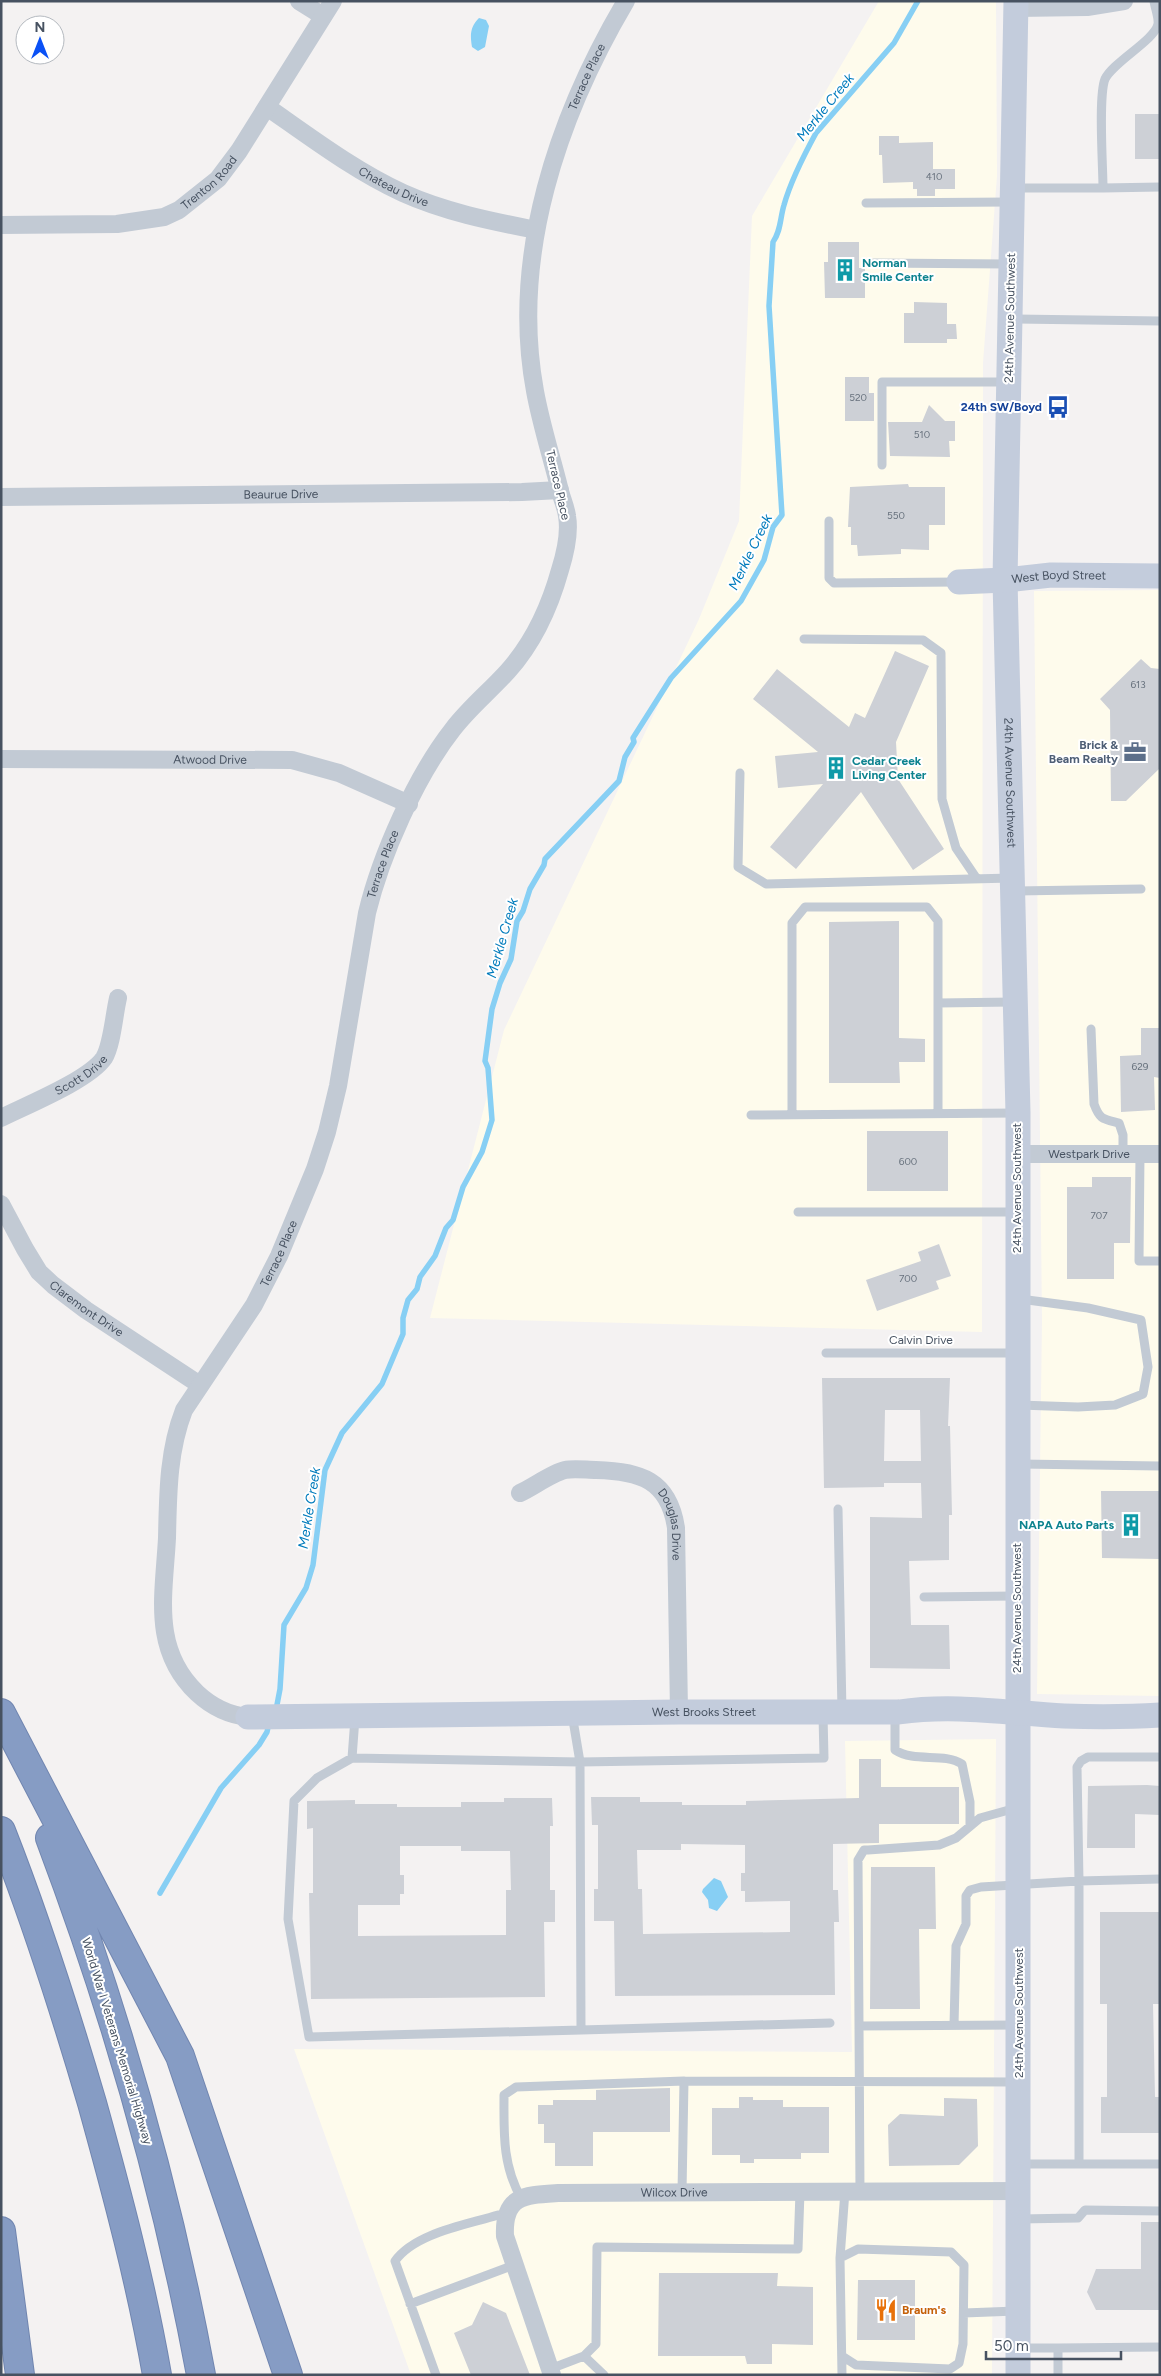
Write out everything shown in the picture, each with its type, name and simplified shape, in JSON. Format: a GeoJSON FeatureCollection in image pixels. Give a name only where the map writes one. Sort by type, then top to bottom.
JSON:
{"type":"FeatureCollection","features":[{"type":"Feature","properties":{"kind":"highway","name":"World War I Veterans Memorial Highway"},"geometry":{"type":"LineString","coordinates":[[1,1714],[70,1893],[100,1978],[129,2072],[157,2171],[187,2297],[201,2375]]}},
{"type":"Feature","properties":{"kind":"highway"},"geometry":{"type":"LineString","coordinates":[[1,1714],[180,2056],[288,2375]]}},
{"type":"Feature","properties":{"kind":"highway"},"geometry":{"type":"LineString","coordinates":[[1,1831],[26,1895],[63,2002],[115,2184],[157,2375]]}},
{"type":"Feature","properties":{"kind":"highway"},"geometry":{"type":"LineString","coordinates":[[1,2231],[20,2375]]}},
{"type":"Feature","properties":{"kind":"main road","name":"24th Avenue Southwest"},"geometry":{"type":"LineString","coordinates":[[1016,4],[1005,580],[1018,1113],[1018,2375]]}},
{"type":"Feature","properties":{"kind":"main road","name":"West Boyd Street"},"geometry":{"type":"LineString","coordinates":[[959,582],[1051,575],[1160,576]]}},
{"type":"Feature","properties":{"kind":"main road","name":"West Brooks Street"},"geometry":{"type":"LineString","coordinates":[[248,1717],[310,1718],[679,1712],[895,1712],[920,1709],[1017,1711],[1064,1716],[1160,1715]]}},
{"type":"Feature","properties":{"kind":"street"},"geometry":{"type":"LineString","coordinates":[[299,1],[323,16]]}},
{"type":"Feature","properties":{"kind":"street","name":"Trenton Road"},"geometry":{"type":"LineString","coordinates":[[1,225],[117,224],[164,217],[179,210],[218,179],[267,107],[333,1]]}},
{"type":"Feature","properties":{"kind":"street","name":"Terrace Place"},"geometry":{"type":"LineString","coordinates":[[248,1717],[227,1713],[208,1702],[187,1683],[171,1656],[164,1626],[169,1471],[173,1447],[184,1410],[254,1305],[279,1256],[316,1169],[328,1132],[338,1086],[361,942],[372,890],[409,804],[423,776],[452,731],[510,669],[544,618],[561,569],[568,518],[538,405],[530,346],[530,296],[536,230],[573,106],[590,67],[626,1]]}},
{"type":"Feature","properties":{"kind":"street"},"geometry":{"type":"LineString","coordinates":[[1016,4],[1087,7],[1124,1]]}},
{"type":"Feature","properties":{"kind":"street","name":"Chateau Drive"},"geometry":{"type":"LineString","coordinates":[[267,107],[364,172],[402,193],[443,209],[536,230]]}},
{"type":"Feature","properties":{"kind":"street","name":"Beaurue Drive"},"geometry":{"type":"LineString","coordinates":[[1,497],[560,490]]}},
{"type":"Feature","properties":{"kind":"street","name":"Atwood Drive"},"geometry":{"type":"LineString","coordinates":[[1,759],[292,760],[339,773],[409,804]]}},
{"type":"Feature","properties":{"kind":"street","name":"Scott Drive"},"geometry":{"type":"LineString","coordinates":[[1,1118],[78,1079],[96,1067],[104,1057],[108,1046],[118,998]]}},
{"type":"Feature","properties":{"kind":"street","name":"Westpark Drive"},"geometry":{"type":"LineString","coordinates":[[1018,1154],[1160,1154]]}},
{"type":"Feature","properties":{"kind":"street","name":"Claremont Drive"},"geometry":{"type":"LineString","coordinates":[[1,1204],[24,1249],[39,1272],[53,1285],[86,1310],[200,1384]]}},
{"type":"Feature","properties":{"kind":"street","name":"Douglas Drive"},"geometry":{"type":"LineString","coordinates":[[520,1493],[565,1470],[603,1470],[629,1472],[640,1476],[655,1484],[665,1494],[673,1510],[676,1528],[679,1712]]}},
{"type":"Feature","properties":{"kind":"street","name":"Wilcox Drive"},"geometry":{"type":"LineString","coordinates":[[521,2198],[558,2193],[1019,2191]]}},
{"type":"Feature","properties":{"kind":"street"},"geometry":{"type":"LineString","coordinates":[[521,2198],[512,2204],[506,2216],[505,2236],[551,2372]]}},
{"type":"Feature","properties":{"kind":"lane"},"geometry":{"type":"LineString","coordinates":[[1103,188],[1103,95],[1105,79],[1135,48],[1154,32],[1158,23],[1154,1]]}},
{"type":"Feature","properties":{"kind":"lane"},"geometry":{"type":"LineString","coordinates":[[866,203],[1103,188],[1160,187]]}},
{"type":"Feature","properties":{"kind":"lane"},"geometry":{"type":"LineString","coordinates":[[874,263],[1011,264]]}},
{"type":"Feature","properties":{"kind":"lane"},"geometry":{"type":"LineString","coordinates":[[1010,319],[1160,321]]}},
{"type":"Feature","properties":{"kind":"lane"},"geometry":{"type":"LineString","coordinates":[[882,465],[882,382],[1009,382]]}},
{"type":"Feature","properties":{"kind":"lane"},"geometry":{"type":"LineString","coordinates":[[829,521],[830,578],[834,583],[959,582]]}},
{"type":"Feature","properties":{"kind":"lane"},"geometry":{"type":"LineString","coordinates":[[804,639],[923,640],[941,653],[942,799],[956,848],[977,879]]}},
{"type":"Feature","properties":{"kind":"lane"},"geometry":{"type":"LineString","coordinates":[[740,773],[738,867],[766,884],[977,879],[1012,885],[1140,889]]}},
{"type":"Feature","properties":{"kind":"lane"},"geometry":{"type":"LineString","coordinates":[[792,1115],[792,923],[805,907],[927,907],[938,921],[938,1113]]}},
{"type":"Feature","properties":{"kind":"lane"},"geometry":{"type":"LineString","coordinates":[[938,1002],[1015,1002]]}},
{"type":"Feature","properties":{"kind":"lane"},"geometry":{"type":"LineString","coordinates":[[1091,1029],[1094,1104],[1098,1115],[1119,1124],[1131,1153],[1139,1261],[1160,1261]]}},
{"type":"Feature","properties":{"kind":"lane"},"geometry":{"type":"LineString","coordinates":[[751,1115],[1018,1113]]}},
{"type":"Feature","properties":{"kind":"lane"},"geometry":{"type":"LineString","coordinates":[[798,1212],[1017,1212]]}},
{"type":"Feature","properties":{"kind":"lane"},"geometry":{"type":"LineString","coordinates":[[1017,1298],[1088,1308],[1141,1320],[1148,1367],[1143,1394],[1115,1406],[1017,1405]]}},
{"type":"Feature","properties":{"kind":"lane","name":"Calvin Drive"},"geometry":{"type":"LineString","coordinates":[[826,1353],[1017,1352]]}},
{"type":"Feature","properties":{"kind":"lane"},"geometry":{"type":"LineString","coordinates":[[1017,1464],[1160,1466]]}},
{"type":"Feature","properties":{"kind":"lane"},"geometry":{"type":"LineString","coordinates":[[830,2023],[308,2037],[288,1919],[294,1801],[317,1778],[352,1758],[580,1762],[824,1758],[833,1712],[838,1509]]}},
{"type":"Feature","properties":{"kind":"lane"},"geometry":{"type":"LineString","coordinates":[[924,1596],[1017,1596]]}},
{"type":"Feature","properties":{"kind":"lane"},"geometry":{"type":"LineString","coordinates":[[895,1712],[895,1750],[921,1758],[956,1760],[962,1764],[970,1802],[970,1826]]}},
{"type":"Feature","properties":{"kind":"lane"},"geometry":{"type":"LineString","coordinates":[[572,1714],[580,1762],[580,2030]]}},
{"type":"Feature","properties":{"kind":"lane"},"geometry":{"type":"LineString","coordinates":[[352,1758],[355,1716]]}},
{"type":"Feature","properties":{"kind":"lane"},"geometry":{"type":"LineString","coordinates":[[1079,2164],[1077,1767],[1081,1760],[1088,1757],[1160,1757]]}},
{"type":"Feature","properties":{"kind":"lane"},"geometry":{"type":"LineString","coordinates":[[842,2375],[840,2258],[852,2191],[859,2083],[858,1860],[860,1855],[868,1850],[939,1845],[956,1838],[980,1818],[1017,1807]]}},
{"type":"Feature","properties":{"kind":"lane"},"geometry":{"type":"LineString","coordinates":[[954,2025],[956,1946],[966,1924],[966,1896],[970,1890],[981,1887],[1018,1884],[1160,1879]]}},
{"type":"Feature","properties":{"kind":"lane"},"geometry":{"type":"LineString","coordinates":[[859,2026],[1018,2025]]}},
{"type":"Feature","properties":{"kind":"lane"},"geometry":{"type":"LineString","coordinates":[[521,2198],[510,2179],[503,2141],[504,2095],[516,2087],[684,2082],[1019,2082]]}},
{"type":"Feature","properties":{"kind":"lane"},"geometry":{"type":"LineString","coordinates":[[682,2192],[684,2082]]}},
{"type":"Feature","properties":{"kind":"lane"},"geometry":{"type":"LineString","coordinates":[[1019,2164],[1160,2164]]}},
{"type":"Feature","properties":{"kind":"lane"},"geometry":{"type":"LineString","coordinates":[[551,2372],[584,2356],[596,2344],[597,2247],[798,2249],[800,2192]]}},
{"type":"Feature","properties":{"kind":"lane"},"geometry":{"type":"LineString","coordinates":[[1017,2219],[1078,2218],[1085,2210],[1160,2210]]}},
{"type":"Feature","properties":{"kind":"lane"},"geometry":{"type":"LineString","coordinates":[[436,2375],[395,2260],[419,2240],[498,2215],[506,2216]]}},
{"type":"Feature","properties":{"kind":"lane"},"geometry":{"type":"LineString","coordinates":[[840,2258],[858,2250],[951,2252],[964,2265],[963,2344],[959,2363],[950,2369],[856,2365],[842,2356]]}},
{"type":"Feature","properties":{"kind":"lane"},"geometry":{"type":"LineString","coordinates":[[410,2304],[514,2265]]}},
{"type":"Feature","properties":{"kind":"lane"},"geometry":{"type":"LineString","coordinates":[[964,2313],[1019,2311]]}},
{"type":"Feature","properties":{"kind":"lane"},"geometry":{"type":"LineString","coordinates":[[1018,2348],[1160,2346]]}},
{"type":"Feature","properties":{"kind":"lane"},"geometry":{"type":"LineString","coordinates":[[1058,2348],[1058,2375]]}},
{"type":"Feature","properties":{"kind":"lane"},"geometry":{"type":"LineString","coordinates":[[584,2356],[604,2375]]}},
{"type":"Feature","properties":{"kind":"shaded area"},"geometry":{"type":"Polygon","coordinates":[[[879,1],[996,1],[997,176],[983,363],[982,1332],[430,1318],[504,1030],[699,619],[739,521],[752,216],[879,1]]]}},
{"type":"Feature","properties":{"kind":"shaded area"},"geometry":{"type":"Polygon","coordinates":[[[1160,590],[1160,1696],[1037,1694],[1042,1320],[1034,591],[1160,590]]]}},
{"type":"Feature","properties":{"kind":"shaded area"},"geometry":{"type":"Polygon","coordinates":[[[996,1739],[992,2375],[411,2375],[294,2049],[852,2052],[845,1741],[996,1739]]]}},
{"type":"Feature","properties":{"kind":"water"},"geometry":{"type":"Polygon","coordinates":[[[479,18],[486,20],[489,26],[485,47],[478,51],[472,47],[471,35],[472,28],[479,18]]]}},
{"type":"Feature","properties":{"kind":"water"},"geometry":{"type":"Polygon","coordinates":[[[714,1878],[721,1881],[728,1897],[717,1911],[709,1908],[708,1900],[702,1892],[714,1878]]]}},
{"type":"Feature","properties":{"kind":"building"},"geometry":{"type":"Polygon","coordinates":[[[1135,114],[1160,114],[1160,159],[1135,159],[1135,114]]]}},
{"type":"Feature","properties":{"kind":"building"},"geometry":{"type":"Polygon","coordinates":[[[879,136],[899,136],[899,143],[933,142],[933,169],[955,169],[955,189],[935,189],[935,196],[917,196],[917,189],[913,189],[913,182],[883,183],[882,155],[879,155],[879,136]]]}},
{"type":"Feature","properties":{"kind":"building","name":"Norman Smile Center"},"geometry":{"type":"Polygon","coordinates":[[[828,242],[859,242],[859,268],[865,268],[865,298],[825,298],[824,262],[828,262],[828,242]]]}},
{"type":"Feature","properties":{"kind":"building"},"geometry":{"type":"Polygon","coordinates":[[[914,302],[947,303],[947,324],[956,324],[957,339],[947,339],[947,343],[904,343],[904,313],[914,313],[914,302]]]}},
{"type":"Feature","properties":{"kind":"building"},"geometry":{"type":"Polygon","coordinates":[[[845,377],[869,377],[869,393],[874,393],[874,421],[845,421],[845,377]]]}},
{"type":"Feature","properties":{"kind":"building"},"geometry":{"type":"Polygon","coordinates":[[[929,405],[945,421],[955,421],[955,441],[949,441],[950,457],[890,456],[888,422],[922,422],[929,405]]]}},
{"type":"Feature","properties":{"kind":"building"},"geometry":{"type":"Polygon","coordinates":[[[908,484],[909,487],[945,487],[945,525],[929,525],[929,550],[901,549],[901,554],[858,556],[857,545],[851,545],[851,527],[848,527],[850,487],[908,484]]]}},
{"type":"Feature","properties":{"kind":"building","name":"Cedar Creek Living Center"},"geometry":{"type":"Polygon","coordinates":[[[895,651],[929,666],[896,742],[898,779],[944,849],[913,870],[861,792],[796,869],[770,847],[823,784],[778,788],[775,756],[818,752],[753,699],[777,669],[849,727],[855,713],[865,718],[895,651]]]}},
{"type":"Feature","properties":{"kind":"building"},"geometry":{"type":"Polygon","coordinates":[[[1141,659],[1151,668],[1160,669],[1160,768],[1126,801],[1111,801],[1110,710],[1100,699],[1141,659]]]}},
{"type":"Feature","properties":{"kind":"building"},"geometry":{"type":"Polygon","coordinates":[[[899,921],[899,1038],[925,1039],[925,1062],[899,1062],[900,1083],[829,1083],[829,922],[899,921]]]}},
{"type":"Feature","properties":{"kind":"building"},"geometry":{"type":"Polygon","coordinates":[[[1141,1028],[1160,1028],[1160,1078],[1154,1077],[1155,1110],[1121,1112],[1120,1056],[1141,1055],[1141,1028]]]}},
{"type":"Feature","properties":{"kind":"building"},"geometry":{"type":"Polygon","coordinates":[[[867,1131],[948,1131],[948,1191],[867,1191],[867,1131]]]}},
{"type":"Feature","properties":{"kind":"building"},"geometry":{"type":"Polygon","coordinates":[[[1092,1177],[1131,1177],[1130,1243],[1114,1243],[1114,1279],[1067,1279],[1067,1187],[1092,1187],[1092,1177]]]}},
{"type":"Feature","properties":{"kind":"building"},"geometry":{"type":"Polygon","coordinates":[[[939,1244],[951,1276],[936,1281],[939,1289],[877,1311],[866,1280],[921,1261],[918,1252],[939,1244]]]}},
{"type":"Feature","properties":{"kind":"building"},"geometry":{"type":"Polygon","coordinates":[[[822,1378],[950,1378],[948,1426],[950,1426],[952,1515],[949,1515],[949,1560],[909,1561],[911,1625],[949,1625],[950,1669],[870,1668],[870,1517],[922,1518],[921,1483],[884,1483],[884,1487],[824,1488],[822,1378]],[[885,1410],[884,1461],[921,1461],[920,1410],[885,1410]]]}},
{"type":"Feature","properties":{"kind":"building","name":"NAPA Auto Parts"},"geometry":{"type":"Polygon","coordinates":[[[1101,1491],[1160,1491],[1160,1559],[1102,1558],[1101,1491]]]}},
{"type":"Feature","properties":{"kind":"building"},"geometry":{"type":"Polygon","coordinates":[[[859,1759],[881,1759],[881,1787],[959,1787],[959,1824],[879,1824],[879,1843],[833,1844],[833,1890],[838,1890],[839,1922],[834,1922],[835,1995],[615,1996],[614,1921],[594,1921],[594,1889],[598,1889],[598,1825],[592,1825],[591,1797],[640,1797],[640,1802],[682,1802],[682,1805],[746,1805],[746,1801],[859,1798],[859,1759]],[[681,1844],[681,1850],[637,1850],[638,1889],[642,1889],[643,1934],[790,1932],[790,1901],[745,1902],[745,1891],[741,1891],[741,1873],[745,1873],[745,1845],[681,1844]]]}},
{"type":"Feature","properties":{"kind":"building"},"geometry":{"type":"Polygon","coordinates":[[[1088,1786],[1160,1786],[1160,1815],[1135,1814],[1135,1848],[1087,1848],[1088,1786]]]}},
{"type":"Feature","properties":{"kind":"building"},"geometry":{"type":"Polygon","coordinates":[[[504,1798],[552,1798],[553,1826],[550,1826],[550,1890],[555,1890],[555,1922],[544,1922],[545,1997],[311,1999],[309,1893],[313,1893],[313,1828],[307,1829],[307,1801],[355,1800],[355,1804],[397,1804],[397,1807],[461,1807],[461,1802],[504,1802],[504,1798]],[[400,1846],[400,1875],[404,1875],[404,1894],[400,1894],[400,1905],[358,1905],[358,1936],[506,1935],[506,1890],[511,1890],[510,1851],[461,1851],[461,1846],[400,1846]]]}},
{"type":"Feature","properties":{"kind":"building"},"geometry":{"type":"Polygon","coordinates":[[[871,1867],[935,1867],[936,1929],[919,1929],[920,2009],[870,2009],[871,1867]]]}},
{"type":"Feature","properties":{"kind":"building"},"geometry":{"type":"Polygon","coordinates":[[[1100,1912],[1160,1912],[1160,2004],[1153,2004],[1155,2097],[1160,2097],[1160,2133],[1101,2133],[1101,2097],[1107,2097],[1107,2004],[1100,2004],[1100,1912]]]}},
{"type":"Feature","properties":{"kind":"building"},"geometry":{"type":"Polygon","coordinates":[[[670,2088],[670,2132],[593,2132],[593,2166],[555,2166],[555,2143],[544,2143],[544,2124],[538,2124],[538,2105],[553,2105],[553,2100],[596,2100],[596,2090],[670,2088]]]}},
{"type":"Feature","properties":{"kind":"building"},"geometry":{"type":"Polygon","coordinates":[[[739,2097],[753,2097],[753,2100],[783,2100],[783,2107],[829,2107],[829,2153],[801,2153],[801,2159],[754,2159],[754,2163],[740,2163],[740,2155],[712,2155],[712,2108],[739,2108],[739,2097]]]}},
{"type":"Feature","properties":{"kind":"building"},"geometry":{"type":"Polygon","coordinates":[[[944,2098],[977,2099],[978,2146],[959,2165],[889,2166],[888,2125],[900,2114],[944,2116],[944,2098]]]}},
{"type":"Feature","properties":{"kind":"building"},"geometry":{"type":"Polygon","coordinates":[[[1141,2222],[1160,2222],[1160,2310],[1096,2310],[1087,2292],[1096,2269],[1141,2269],[1141,2222]]]}},
{"type":"Feature","properties":{"kind":"building"},"geometry":{"type":"Polygon","coordinates":[[[659,2273],[778,2273],[777,2286],[813,2287],[813,2345],[772,2344],[772,2364],[747,2364],[745,2356],[658,2356],[659,2273]]]}},
{"type":"Feature","properties":{"kind":"building","name":"Braum's"},"geometry":{"type":"Polygon","coordinates":[[[858,2280],[915,2280],[915,2340],[857,2340],[858,2280]]]}},
{"type":"Feature","properties":{"kind":"building"},"geometry":{"type":"Polygon","coordinates":[[[483,2302],[506,2313],[530,2375],[471,2375],[454,2333],[472,2325],[483,2302]]]}},
{"type":"Feature","properties":{"kind":"waterway","name":"Merkle Creek"},"geometry":{"type":"LineString","coordinates":[[276,1710],[280,1689],[284,1625],[306,1588],[313,1565],[325,1470],[342,1433],[382,1384],[403,1334],[403,1318],[408,1300],[417,1289],[420,1277],[435,1256],[446,1228],[453,1220],[463,1187],[482,1152],[492,1120],[488,1068],[485,1061],[492,1009],[500,983],[511,959],[517,921],[523,911],[530,889],[544,865],[545,859],[619,781],[625,757],[634,742],[633,738],[671,678],[741,601],[764,560],[773,527],[782,515],[769,306],[773,242],[779,229],[790,186],[816,133],[894,43],[918,1]]}},
{"type":"Feature","properties":{"kind":"waterway","name":"Merkle Creek"},"geometry":{"type":"LineString","coordinates":[[160,1893],[221,1788],[259,1745],[267,1732],[269,1723]]}},
{"type":"Feature","properties":{"kind":"place","name":"Norman Smile Center"},"geometry":{"type":"Point","coordinates":[845,270]}},
{"type":"Feature","properties":{"kind":"place","name":"24th SW/Boyd"},"geometry":{"type":"Point","coordinates":[1058,407]}},
{"type":"Feature","properties":{"kind":"place","name":"Brick & Beam Realty"},"geometry":{"type":"Point","coordinates":[1135,752]}},
{"type":"Feature","properties":{"kind":"place","name":"Cedar Creek Living Center"},"geometry":{"type":"Point","coordinates":[836,768]}},
{"type":"Feature","properties":{"kind":"place","name":"NAPA Auto Parts"},"geometry":{"type":"Point","coordinates":[1131,1525]}},
{"type":"Feature","properties":{"kind":"place","name":"Braum's"},"geometry":{"type":"Point","coordinates":[886,2310]}}]}
